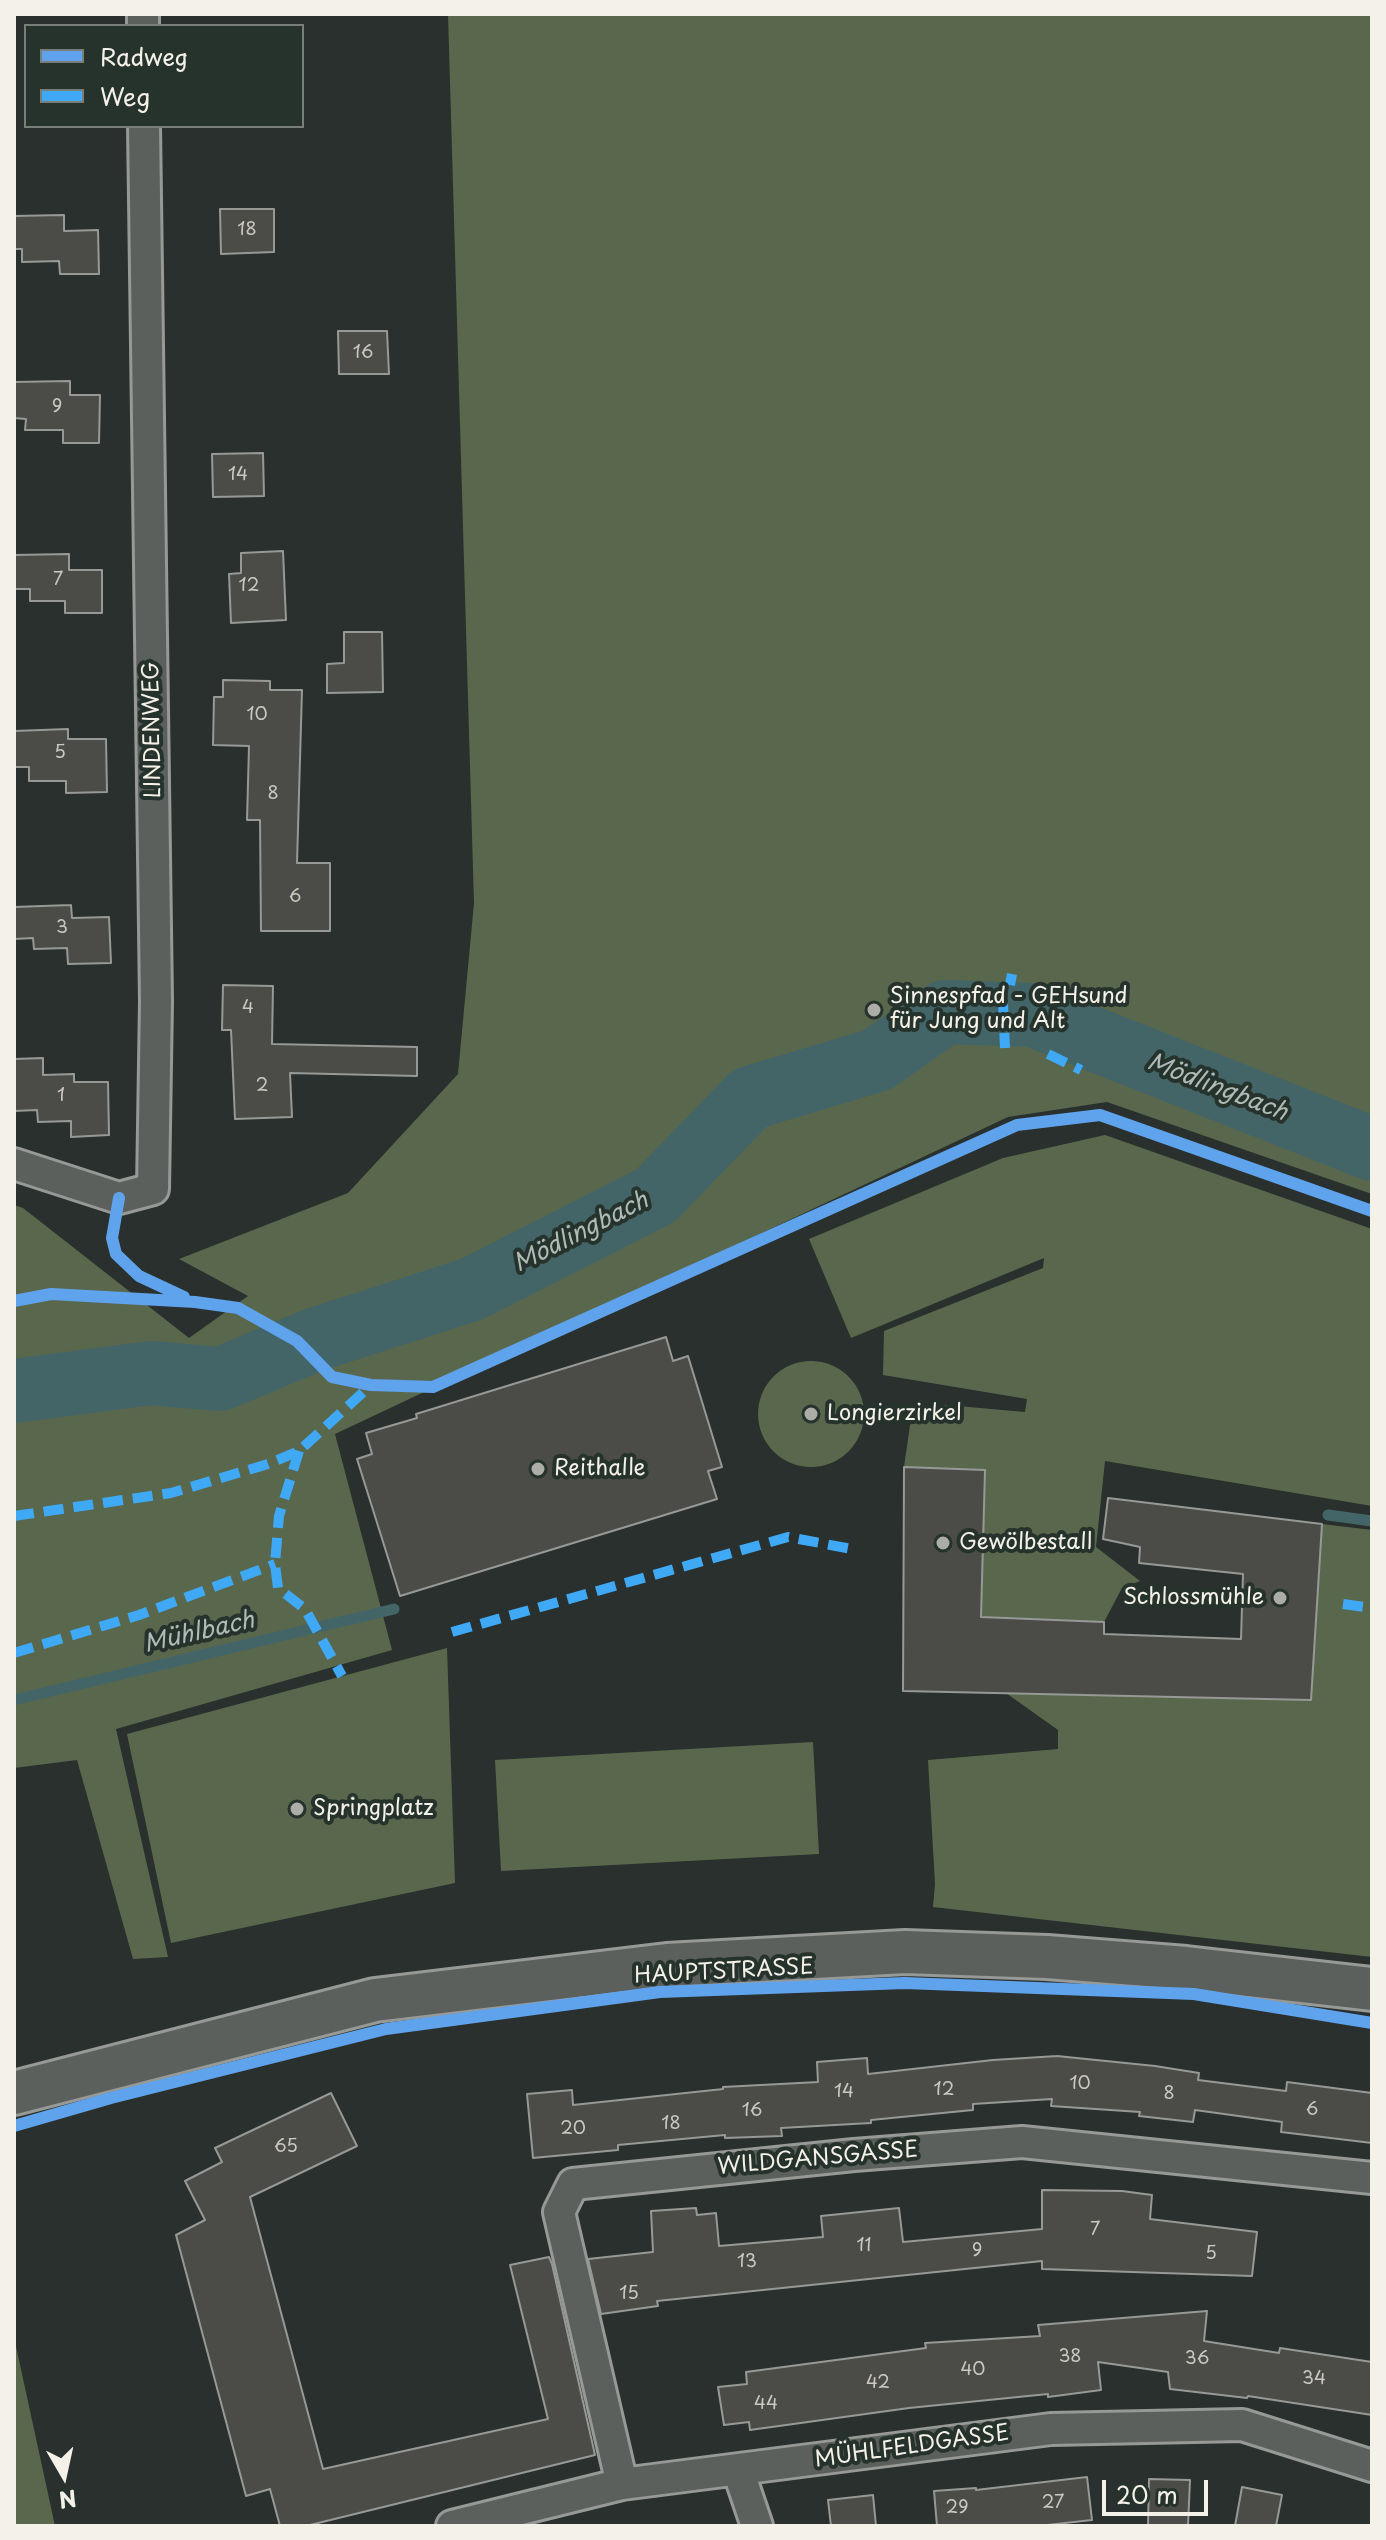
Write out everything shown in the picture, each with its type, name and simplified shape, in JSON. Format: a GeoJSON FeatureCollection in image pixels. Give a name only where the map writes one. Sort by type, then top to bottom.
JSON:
{"type":"FeatureCollection","features":[{"type":"Feature","properties":{"kind":"street","name":"LINDENWEG"},"geometry":{"type":"LineString","coordinates":[[14,1164],[119,1198],[153,1189],[156,1001],[144,128]]}},
{"type":"Feature","properties":{"kind":"street","name":"HAUPTSTRASSE"},"geometry":{"type":"LineString","coordinates":[[14,2093],[375,2000],[667,1965],[905,1952],[952,1953],[1186,1968],[1372,1989]]}},
{"type":"Feature","properties":{"kind":"street","name":"WILDGANSGASSE"},"geometry":{"type":"LineString","coordinates":[[622,2484],[559,2212],[573,2184],[854,2155],[1022,2142],[1372,2178]]}},
{"type":"Feature","properties":{"kind":"street","name":"MÜHLFELDGASSE"},"geometry":{"type":"LineString","coordinates":[[452,2526],[622,2484],[1051,2429],[1242,2425],[1372,2466]]}},
{"type":"Feature","properties":{"kind":"street"},"geometry":{"type":"LineString","coordinates":[[738,2470],[757,2526]]}},
{"type":"Feature","properties":{"kind":"green space"},"geometry":{"type":"Polygon","coordinates":[[[448,14],[1372,14],[1372,1194],[1107,1102],[1008,1117],[335,1434],[392,1650],[116,1729],[168,1957],[133,1959],[77,1760],[14,1768],[14,1205],[23,1208],[189,1338],[248,1296],[179,1259],[348,1193],[458,1074],[474,903],[448,14]]]}},
{"type":"Feature","properties":{"kind":"green space"},"geometry":{"type":"Polygon","coordinates":[[[1105,1135],[1372,1229],[1372,1506],[1105,1461],[1096,1547],[1140,1581],[1122,1588],[1104,1622],[981,1617],[985,1470],[904,1467],[910,1425],[935,1404],[1025,1412],[1027,1399],[883,1375],[884,1331],[1043,1268],[1044,1258],[851,1338],[809,1239],[1003,1158],[1105,1135]]]}},
{"type":"Feature","properties":{"kind":"green space","name":"Longierzirkel"},"geometry":{"type":"Polygon","coordinates":[[[811,1361],[831,1365],[848,1377],[860,1394],[864,1414],[860,1434],[848,1451],[831,1463],[811,1467],[791,1463],[774,1451],[762,1434],[758,1414],[762,1394],[774,1377],[791,1365],[811,1361]]]}},
{"type":"Feature","properties":{"kind":"green space"},"geometry":{"type":"Polygon","coordinates":[[[1322,1524],[1372,1530],[1372,1957],[933,1907],[935,1884],[928,1760],[1058,1749],[1058,1730],[1006,1693],[1311,1700],[1322,1524]]]}},
{"type":"Feature","properties":{"kind":"green space","name":"Springplatz"},"geometry":{"type":"Polygon","coordinates":[[[447,1648],[455,1883],[171,1943],[127,1734],[447,1648]]]}},
{"type":"Feature","properties":{"kind":"green space"},"geometry":{"type":"Polygon","coordinates":[[[813,1742],[819,1854],[501,1871],[495,1760],[813,1742]]]}},
{"type":"Feature","properties":{"kind":"green space"},"geometry":{"type":"Polygon","coordinates":[[[14,2337],[55,2526],[14,2526],[14,2337]]]}},
{"type":"Feature","properties":{"kind":"building"},"geometry":{"type":"Polygon","coordinates":[[[220,209],[274,209],[274,252],[221,254],[220,209]]]}},
{"type":"Feature","properties":{"kind":"building"},"geometry":{"type":"Polygon","coordinates":[[[64,215],[64,231],[98,230],[99,274],[60,274],[59,261],[22,262],[22,249],[14,249],[14,216],[64,215]]]}},
{"type":"Feature","properties":{"kind":"building"},"geometry":{"type":"Polygon","coordinates":[[[338,331],[387,331],[389,374],[339,374],[338,331]]]}},
{"type":"Feature","properties":{"kind":"building"},"geometry":{"type":"Polygon","coordinates":[[[70,381],[70,395],[100,395],[99,443],[63,443],[63,430],[25,430],[26,419],[14,418],[14,382],[70,381]]]}},
{"type":"Feature","properties":{"kind":"building"},"geometry":{"type":"Polygon","coordinates":[[[263,453],[264,496],[213,497],[212,454],[263,453]]]}},
{"type":"Feature","properties":{"kind":"building"},"geometry":{"type":"Polygon","coordinates":[[[283,551],[286,620],[231,623],[229,574],[241,573],[241,553],[283,551]]]}},
{"type":"Feature","properties":{"kind":"building"},"geometry":{"type":"Polygon","coordinates":[[[69,554],[69,570],[102,570],[102,613],[65,613],[65,601],[30,601],[30,589],[14,589],[14,555],[69,554]]]}},
{"type":"Feature","properties":{"kind":"building"},"geometry":{"type":"Polygon","coordinates":[[[344,632],[382,632],[383,692],[327,693],[327,664],[344,663],[344,632]]]}},
{"type":"Feature","properties":{"kind":"building"},"geometry":{"type":"Polygon","coordinates":[[[223,680],[270,681],[270,690],[302,690],[297,863],[330,863],[330,931],[261,931],[260,820],[247,820],[249,746],[213,745],[214,697],[223,697],[223,680]]]}},
{"type":"Feature","properties":{"kind":"building"},"geometry":{"type":"Polygon","coordinates":[[[68,729],[68,739],[106,739],[107,792],[66,793],[66,781],[29,781],[29,767],[14,767],[14,731],[68,729]]]}},
{"type":"Feature","properties":{"kind":"building"},"geometry":{"type":"Polygon","coordinates":[[[71,905],[72,918],[109,917],[111,963],[68,964],[67,948],[34,949],[33,938],[14,939],[14,907],[71,905]]]}},
{"type":"Feature","properties":{"kind":"building"},"geometry":{"type":"Polygon","coordinates":[[[223,985],[273,986],[272,1044],[417,1047],[417,1076],[290,1073],[292,1117],[235,1119],[231,1030],[222,1030],[223,985]]]}},
{"type":"Feature","properties":{"kind":"building"},"geometry":{"type":"Polygon","coordinates":[[[43,1058],[43,1075],[74,1074],[74,1082],[108,1082],[109,1135],[71,1137],[71,1121],[38,1122],[37,1110],[14,1111],[14,1059],[43,1058]]]}},
{"type":"Feature","properties":{"kind":"building","name":"Reithalle"},"geometry":{"type":"Polygon","coordinates":[[[666,1337],[673,1361],[688,1356],[722,1467],[708,1471],[717,1499],[400,1596],[357,1459],[372,1454],[366,1433],[417,1418],[416,1414],[666,1337]]]}},
{"type":"Feature","properties":{"kind":"building"},"geometry":{"type":"Polygon","coordinates":[[[904,1467],[985,1470],[981,1617],[1104,1622],[1104,1634],[1241,1639],[1243,1574],[1139,1563],[1140,1547],[1103,1539],[1108,1498],[1322,1524],[1311,1700],[903,1691],[904,1467]]]}},
{"type":"Feature","properties":{"kind":"building"},"geometry":{"type":"Polygon","coordinates":[[[1057,2056],[1155,2066],[1199,2073],[1198,2080],[1286,2091],[1287,2082],[1372,2093],[1372,2143],[1281,2132],[1282,2122],[1195,2110],[1193,2122],[1139,2116],[1140,2112],[1051,2106],[1052,2099],[973,2104],[973,2110],[871,2120],[871,2123],[781,2128],[782,2136],[725,2138],[725,2135],[618,2145],[618,2150],[533,2158],[527,2094],[572,2090],[573,2105],[723,2087],[818,2082],[817,2062],[867,2058],[868,2074],[1057,2056]]]}},
{"type":"Feature","properties":{"kind":"building"},"geometry":{"type":"Polygon","coordinates":[[[331,2093],[357,2146],[250,2197],[323,2469],[548,2419],[510,2265],[549,2257],[595,2455],[306,2526],[280,2526],[270,2489],[246,2496],[176,2235],[205,2220],[185,2181],[222,2162],[215,2148],[331,2093]]]}},
{"type":"Feature","properties":{"kind":"building"},"geometry":{"type":"Polygon","coordinates":[[[1042,2190],[1122,2191],[1152,2195],[1150,2219],[1257,2232],[1252,2276],[1042,2269],[1042,2261],[657,2301],[658,2306],[601,2314],[588,2259],[653,2252],[651,2211],[696,2208],[697,2215],[716,2213],[719,2246],[823,2237],[821,2216],[899,2208],[903,2242],[1042,2229],[1042,2190]]]}},
{"type":"Feature","properties":{"kind":"building"},"geometry":{"type":"Polygon","coordinates":[[[1207,2311],[1204,2341],[1279,2353],[1280,2348],[1372,2362],[1372,2415],[1248,2396],[1170,2389],[1168,2372],[1098,2362],[1101,2390],[909,2408],[750,2430],[749,2422],[724,2425],[718,2387],[747,2384],[746,2372],[926,2348],[925,2343],[1040,2336],[1038,2325],[1207,2311]]]}},
{"type":"Feature","properties":{"kind":"building"},"geometry":{"type":"Polygon","coordinates":[[[1087,2477],[1092,2520],[1038,2526],[937,2526],[934,2491],[976,2490],[1087,2477]]]}},
{"type":"Feature","properties":{"kind":"building"},"geometry":{"type":"Polygon","coordinates":[[[1149,2479],[1190,2480],[1188,2526],[1148,2526],[1149,2479]]]}},
{"type":"Feature","properties":{"kind":"building"},"geometry":{"type":"Polygon","coordinates":[[[1242,2487],[1282,2495],[1276,2526],[1235,2526],[1242,2487]]]}},
{"type":"Feature","properties":{"kind":"building"},"geometry":{"type":"Polygon","coordinates":[[[873,2495],[876,2526],[831,2526],[828,2500],[873,2495]]]}},
{"type":"Feature","properties":{"kind":"waterway","name":"Mödlingbach"},"geometry":{"type":"LineString","coordinates":[[14,1391],[151,1373],[220,1379],[314,1340],[472,1289],[655,1196],[750,1098],[877,1060],[945,1012],[1033,1015],[1372,1149]]}},
{"type":"Feature","properties":{"kind":"waterway","name":"Mühlbach"},"geometry":{"type":"LineString","coordinates":[[1328,1515],[1372,1521]]}},
{"type":"Feature","properties":{"kind":"waterway","name":"Mühlbach"},"geometry":{"type":"LineString","coordinates":[[14,1700],[394,1609]]}},
{"type":"Feature","properties":{"kind":"marked path"},"geometry":{"type":"LineString","coordinates":[[1010,985],[1012,974]]}},
{"type":"Feature","properties":{"kind":"marked path"},"geometry":{"type":"LineString","coordinates":[[1003,1003],[1005,1048]]}},
{"type":"Feature","properties":{"kind":"marked path"},"geometry":{"type":"LineString","coordinates":[[1048,1054],[1081,1070]]}},
{"type":"Feature","properties":{"kind":"marked path"},"geometry":{"type":"LineString","coordinates":[[14,1516],[171,1493],[268,1464],[299,1451],[371,1385]]}},
{"type":"Feature","properties":{"kind":"marked path"},"geometry":{"type":"LineString","coordinates":[[299,1451],[279,1516],[275,1564],[278,1588],[305,1609],[342,1676]]}},
{"type":"Feature","properties":{"kind":"marked path"},"geometry":{"type":"LineString","coordinates":[[452,1632],[788,1537],[857,1550]]}},
{"type":"Feature","properties":{"kind":"marked path"},"geometry":{"type":"LineString","coordinates":[[14,1653],[139,1615],[275,1564]]}},
{"type":"Feature","properties":{"kind":"marked path"},"geometry":{"type":"LineString","coordinates":[[1343,1604],[1372,1608]]}},
{"type":"Feature","properties":{"kind":"cycle path"},"geometry":{"type":"LineString","coordinates":[[14,1301],[51,1294],[195,1302],[238,1308],[297,1341],[332,1377],[371,1385],[433,1387],[1017,1125],[1100,1115],[1372,1211]]}},
{"type":"Feature","properties":{"kind":"cycle path"},"geometry":{"type":"LineString","coordinates":[[119,1198],[112,1238],[116,1254],[139,1276],[184,1297]]}},
{"type":"Feature","properties":{"kind":"cycle path"},"geometry":{"type":"LineString","coordinates":[[14,2126],[111,2098],[386,2029],[660,1992],[905,1983],[1194,1994],[1372,2023]]}},
{"type":"Feature","properties":{"kind":"place","name":"Sinnespfad - GEHsund für Jung und Alt"},"geometry":{"type":"Point","coordinates":[874,1010]}},
{"type":"Feature","properties":{"kind":"place","name":"Longierzirkel"},"geometry":{"type":"Point","coordinates":[811,1414]}},
{"type":"Feature","properties":{"kind":"place","name":"Reithalle"},"geometry":{"type":"Point","coordinates":[538,1469]}},
{"type":"Feature","properties":{"kind":"place","name":"Gewölbestall"},"geometry":{"type":"Point","coordinates":[943,1543]}},
{"type":"Feature","properties":{"kind":"place","name":"Schlossmühle"},"geometry":{"type":"Point","coordinates":[1280,1598]}},
{"type":"Feature","properties":{"kind":"place","name":"Springplatz"},"geometry":{"type":"Point","coordinates":[297,1809]}}]}
